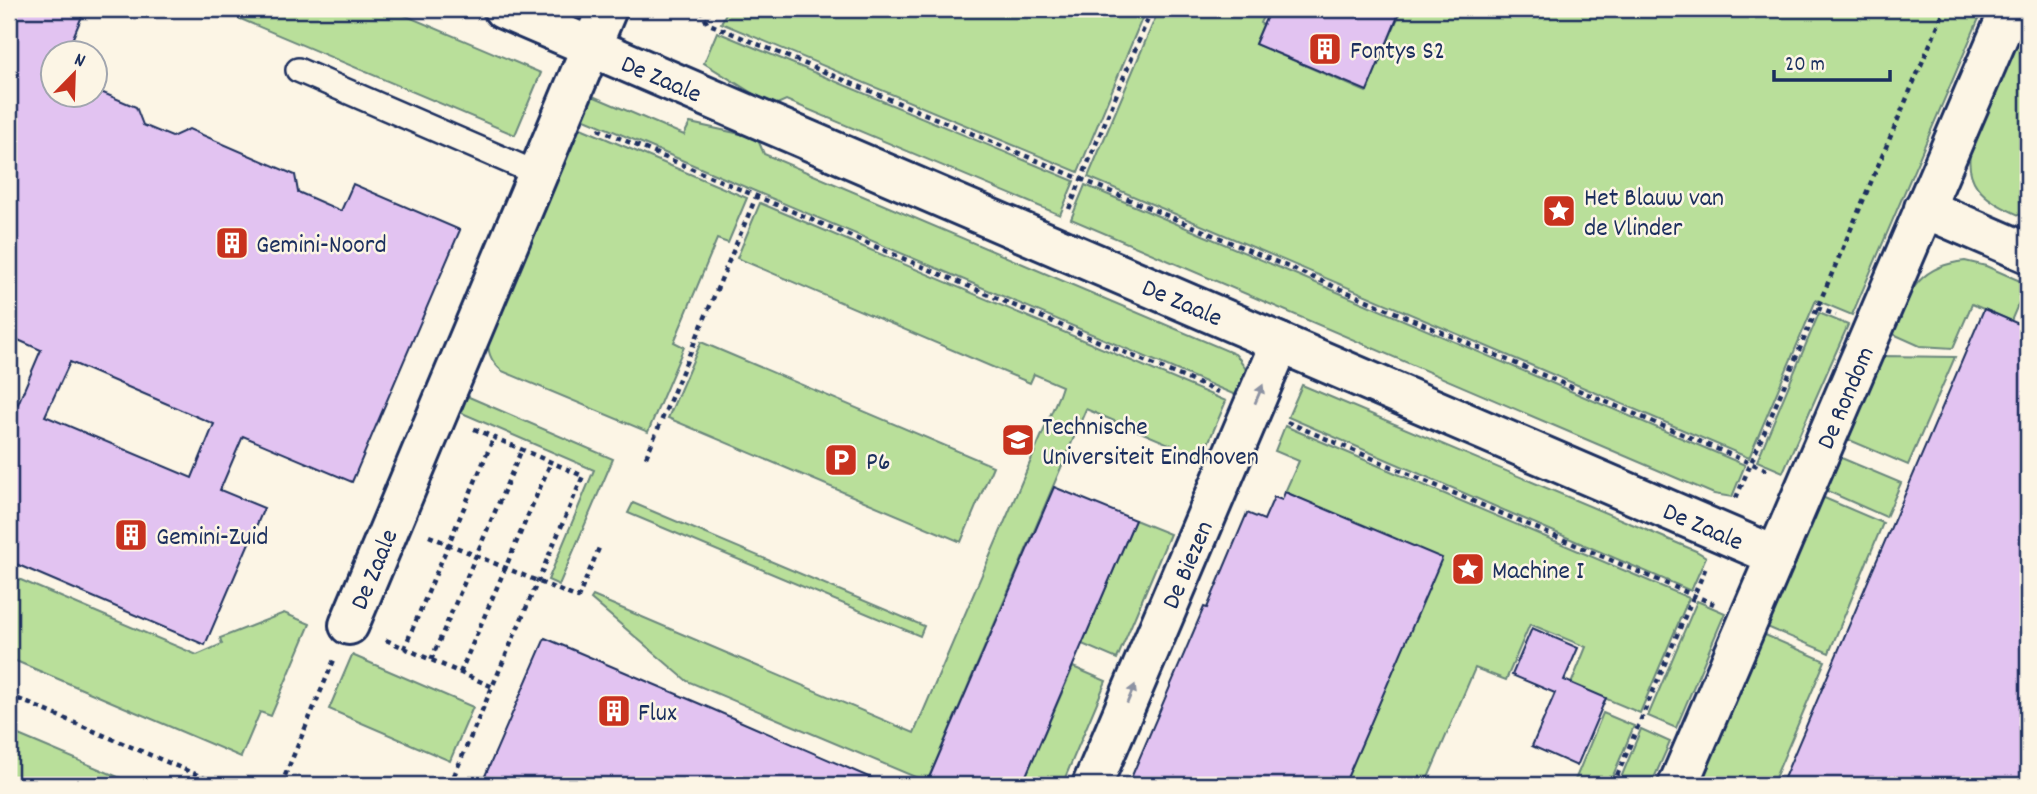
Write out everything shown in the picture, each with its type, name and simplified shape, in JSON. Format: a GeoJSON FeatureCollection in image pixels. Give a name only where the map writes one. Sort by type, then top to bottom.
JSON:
{"type":"FeatureCollection","features":[{"type":"Feature","properties":{"kind":"street","name":"De Zaale"},"geometry":{"type":"LineString","coordinates":[[503,9],[1776,556]]}},
{"type":"Feature","properties":{"kind":"street"},"geometry":{"type":"LineString","coordinates":[[592,47],[607,9]]}},
{"type":"Feature","properties":{"kind":"street","name":"De Rondom"},"geometry":{"type":"LineString","coordinates":[[1678,785],[2010,9]]}},
{"type":"Feature","properties":{"kind":"street","name":"De Zaale"},"geometry":{"type":"LineString","coordinates":[[349,625],[592,47]]}},
{"type":"Feature","properties":{"kind":"street"},"geometry":{"type":"LineString","coordinates":[[1924,208],[2028,253]]}},
{"type":"Feature","properties":{"kind":"street","name":"De Biezen"},"geometry":{"type":"LineString","coordinates":[[1092,785],[1280,343]]}},
{"type":"Feature","properties":{"kind":"lane"},"geometry":{"type":"LineString","coordinates":[[298,71],[538,174]]}},
{"type":"Feature","properties":{"kind":"path"},"geometry":{"type":"LineString","coordinates":[[701,9],[707,23],[1805,486]]}},
{"type":"Feature","properties":{"kind":"path"},"geometry":{"type":"LineString","coordinates":[[1054,245],[1152,9]]}},
{"type":"Feature","properties":{"kind":"path"},"geometry":{"type":"LineString","coordinates":[[1613,785],[1945,9]]}},
{"type":"Feature","properties":{"kind":"path"},"geometry":{"type":"LineString","coordinates":[[563,114],[1750,620]]}},
{"type":"Feature","properties":{"kind":"path"},"geometry":{"type":"LineString","coordinates":[[646,457],[755,197]]}},
{"type":"Feature","properties":{"kind":"path"},"geometry":{"type":"LineString","coordinates":[[438,413],[583,476],[450,785]]}},
{"type":"Feature","properties":{"kind":"path"},"geometry":{"type":"LineString","coordinates":[[404,649],[494,437]]}},
{"type":"Feature","properties":{"kind":"path"},"geometry":{"type":"LineString","coordinates":[[431,660],[522,449]]}},
{"type":"Feature","properties":{"kind":"path"},"geometry":{"type":"LineString","coordinates":[[460,673],[551,462]]}},
{"type":"Feature","properties":{"kind":"path"},"geometry":{"type":"LineString","coordinates":[[393,520],[578,598],[599,548]]}},
{"type":"Feature","properties":{"kind":"path"},"geometry":{"type":"LineString","coordinates":[[281,785],[349,625],[493,687]]}},
{"type":"Feature","properties":{"kind":"path"},"geometry":{"type":"LineString","coordinates":[[9,695],[221,785]]}},
{"type":"Feature","properties":{"kind":"green space"},"geometry":{"type":"Polygon","coordinates":[[[217,9],[390,9],[541,73],[515,135],[217,9]]]}},
{"type":"Feature","properties":{"kind":"green space"},"geometry":{"type":"Polygon","coordinates":[[[728,9],[1146,9],[1078,172],[721,23],[728,9]]]}},
{"type":"Feature","properties":{"kind":"green space"},"geometry":{"type":"Polygon","coordinates":[[[1159,9],[1267,9],[1255,44],[1366,92],[1400,13],[1389,9],[1983,9],[1852,315],[1816,300],[1749,458],[1088,177],[1159,9]]]}},
{"type":"Feature","properties":{"kind":"green space"},"geometry":{"type":"Polygon","coordinates":[[[2028,11],[2028,219],[1990,200],[1981,191],[1970,170],[1970,157],[1973,140],[2028,11]]]}},
{"type":"Feature","properties":{"kind":"green space"},"geometry":{"type":"Polygon","coordinates":[[[717,32],[1074,181],[1060,215],[786,100],[775,105],[768,103],[704,63],[717,32]]]}},
{"type":"Feature","properties":{"kind":"green space"},"geometry":{"type":"Polygon","coordinates":[[[590,95],[684,135],[690,123],[754,137],[764,154],[1235,354],[1244,365],[1247,375],[1245,399],[580,117],[590,95]]]}},
{"type":"Feature","properties":{"kind":"green space"},"geometry":{"type":"Polygon","coordinates":[[[576,126],[747,198],[728,243],[717,239],[674,342],[684,347],[648,432],[502,371],[489,351],[488,335],[576,126]]]}},
{"type":"Feature","properties":{"kind":"green space"},"geometry":{"type":"Polygon","coordinates":[[[1085,185],[1745,465],[1732,497],[1714,494],[1071,219],[1085,185]]]}},
{"type":"Feature","properties":{"kind":"green space"},"geometry":{"type":"Polygon","coordinates":[[[760,203],[1226,401],[1202,458],[1086,409],[927,782],[687,681],[591,599],[593,596],[914,733],[1059,395],[1062,386],[1034,374],[1030,383],[737,258],[760,203]]]}},
{"type":"Feature","properties":{"kind":"green space"},"geometry":{"type":"Polygon","coordinates":[[[1965,261],[1986,266],[2027,284],[2011,321],[1972,304],[1953,348],[1920,346],[1891,333],[1910,294],[1925,275],[1949,264],[1965,261]]]}},
{"type":"Feature","properties":{"kind":"green space"},"geometry":{"type":"Polygon","coordinates":[[[1819,313],[1848,325],[1783,472],[1757,461],[1819,313]]]}},
{"type":"Feature","properties":{"kind":"green space"},"geometry":{"type":"Polygon","coordinates":[[[701,342],[993,466],[961,542],[668,418],[701,342]]]}},
{"type":"Feature","properties":{"kind":"green space"},"geometry":{"type":"Polygon","coordinates":[[[1882,356],[1955,357],[1908,465],[1847,439],[1882,356]]]}},
{"type":"Feature","properties":{"kind":"green space"},"geometry":{"type":"Polygon","coordinates":[[[1302,385],[1696,551],[1706,557],[1691,591],[1288,417],[1302,385]]]}},
{"type":"Feature","properties":{"kind":"green space"},"geometry":{"type":"Polygon","coordinates":[[[462,394],[613,459],[559,585],[548,580],[594,470],[455,410],[462,394]]]}},
{"type":"Feature","properties":{"kind":"green space"},"geometry":{"type":"Polygon","coordinates":[[[1285,426],[1689,598],[1640,713],[1571,684],[1586,647],[1530,624],[1506,680],[1475,668],[1425,785],[1344,785],[1440,561],[1285,492],[1299,461],[1275,451],[1285,426]]]}},
{"type":"Feature","properties":{"kind":"green space"},"geometry":{"type":"Polygon","coordinates":[[[1839,457],[1901,483],[1886,517],[1825,490],[1839,457]]]}},
{"type":"Feature","properties":{"kind":"green space"},"geometry":{"type":"Polygon","coordinates":[[[1822,497],[1883,523],[1829,653],[1767,627],[1822,497]]]}},
{"type":"Feature","properties":{"kind":"green space"},"geometry":{"type":"Polygon","coordinates":[[[633,503],[924,626],[920,636],[628,513],[633,503]]]}},
{"type":"Feature","properties":{"kind":"green space"},"geometry":{"type":"Polygon","coordinates":[[[1135,520],[1170,534],[1117,659],[1082,644],[1135,520]]]}},
{"type":"Feature","properties":{"kind":"green space"},"geometry":{"type":"Polygon","coordinates":[[[9,575],[197,655],[222,644],[220,638],[284,613],[310,624],[271,716],[260,712],[241,757],[9,658],[9,575]]]}},
{"type":"Feature","properties":{"kind":"green space"},"geometry":{"type":"Polygon","coordinates":[[[1697,601],[1725,613],[1676,728],[1648,716],[1697,601]]]}},
{"type":"Feature","properties":{"kind":"green space"},"geometry":{"type":"Polygon","coordinates":[[[1763,634],[1825,661],[1772,785],[1699,785],[1763,634]]]}},
{"type":"Feature","properties":{"kind":"green space"},"geometry":{"type":"Polygon","coordinates":[[[352,655],[473,707],[450,761],[329,709],[352,655]]]}},
{"type":"Feature","properties":{"kind":"green space"},"geometry":{"type":"Polygon","coordinates":[[[1073,667],[1106,681],[1062,785],[1022,785],[1073,667]]]}},
{"type":"Feature","properties":{"kind":"green space"},"geometry":{"type":"Polygon","coordinates":[[[1603,713],[1634,726],[1609,785],[1573,785],[1603,713]]]}},
{"type":"Feature","properties":{"kind":"green space"},"geometry":{"type":"Polygon","coordinates":[[[1641,729],[1670,742],[1651,785],[1618,785],[1641,729]]]}},
{"type":"Feature","properties":{"kind":"green space"},"geometry":{"type":"Polygon","coordinates":[[[9,731],[137,785],[9,785],[9,731]]]}},
{"type":"Feature","properties":{"kind":"building","name":"Gemini-Noord"},"geometry":{"type":"Polygon","coordinates":[[[9,9],[85,9],[73,38],[38,38],[38,108],[108,108],[108,95],[136,107],[143,125],[172,137],[189,129],[295,175],[298,192],[341,211],[353,184],[460,230],[352,482],[243,436],[220,490],[264,508],[205,645],[9,561],[9,400],[18,404],[41,350],[9,336],[9,9]],[[70,362],[45,416],[192,478],[214,424],[70,362]]]}},
{"type":"Feature","properties":{"kind":"building","name":"Fontys S2"},"geometry":{"type":"Polygon","coordinates":[[[1270,9],[1401,9],[1367,91],[1255,44],[1270,9]]]}},
{"type":"Feature","properties":{"kind":"building"},"geometry":{"type":"Polygon","coordinates":[[[1984,309],[2028,328],[2028,785],[1781,785],[1984,309]]]}},
{"type":"Feature","properties":{"kind":"building"},"geometry":{"type":"Polygon","coordinates":[[[1054,487],[1135,520],[1022,785],[926,785],[1054,487]]]}},
{"type":"Feature","properties":{"kind":"building"},"geometry":{"type":"Polygon","coordinates":[[[1285,492],[1442,558],[1344,785],[1147,785],[1131,778],[1247,513],[1264,520],[1274,497],[1282,500],[1285,492]]]}},
{"type":"Feature","properties":{"kind":"building"},"geometry":{"type":"Polygon","coordinates":[[[1532,628],[1578,648],[1564,680],[1606,698],[1577,766],[1532,746],[1555,693],[1512,675],[1532,628]]]}},
{"type":"Feature","properties":{"kind":"building","name":"Flux"},"geometry":{"type":"Polygon","coordinates":[[[545,638],[887,785],[508,785],[485,776],[545,638]]]}},
{"type":"Feature","properties":{"kind":"place","name":"Fontys S2"},"geometry":{"type":"Point","coordinates":[1325,49]}},
{"type":"Feature","properties":{"kind":"place","name":"Het Blauw van de Vlinder"},"geometry":{"type":"Point","coordinates":[1559,211]}},
{"type":"Feature","properties":{"kind":"place","name":"Gemini-Noord"},"geometry":{"type":"Point","coordinates":[232,243]}},
{"type":"Feature","properties":{"kind":"place","name":"Technische Universiteit Eindhoven"},"geometry":{"type":"Point","coordinates":[1018,440]}},
{"type":"Feature","properties":{"kind":"place","name":"P6"},"geometry":{"type":"Point","coordinates":[841,460]}},
{"type":"Feature","properties":{"kind":"place","name":"Gemini-Zuid"},"geometry":{"type":"Point","coordinates":[131,535]}},
{"type":"Feature","properties":{"kind":"place","name":"Machine I"},"geometry":{"type":"Point","coordinates":[1468,569]}},
{"type":"Feature","properties":{"kind":"place","name":"Flux"},"geometry":{"type":"Point","coordinates":[614,711]}}]}
